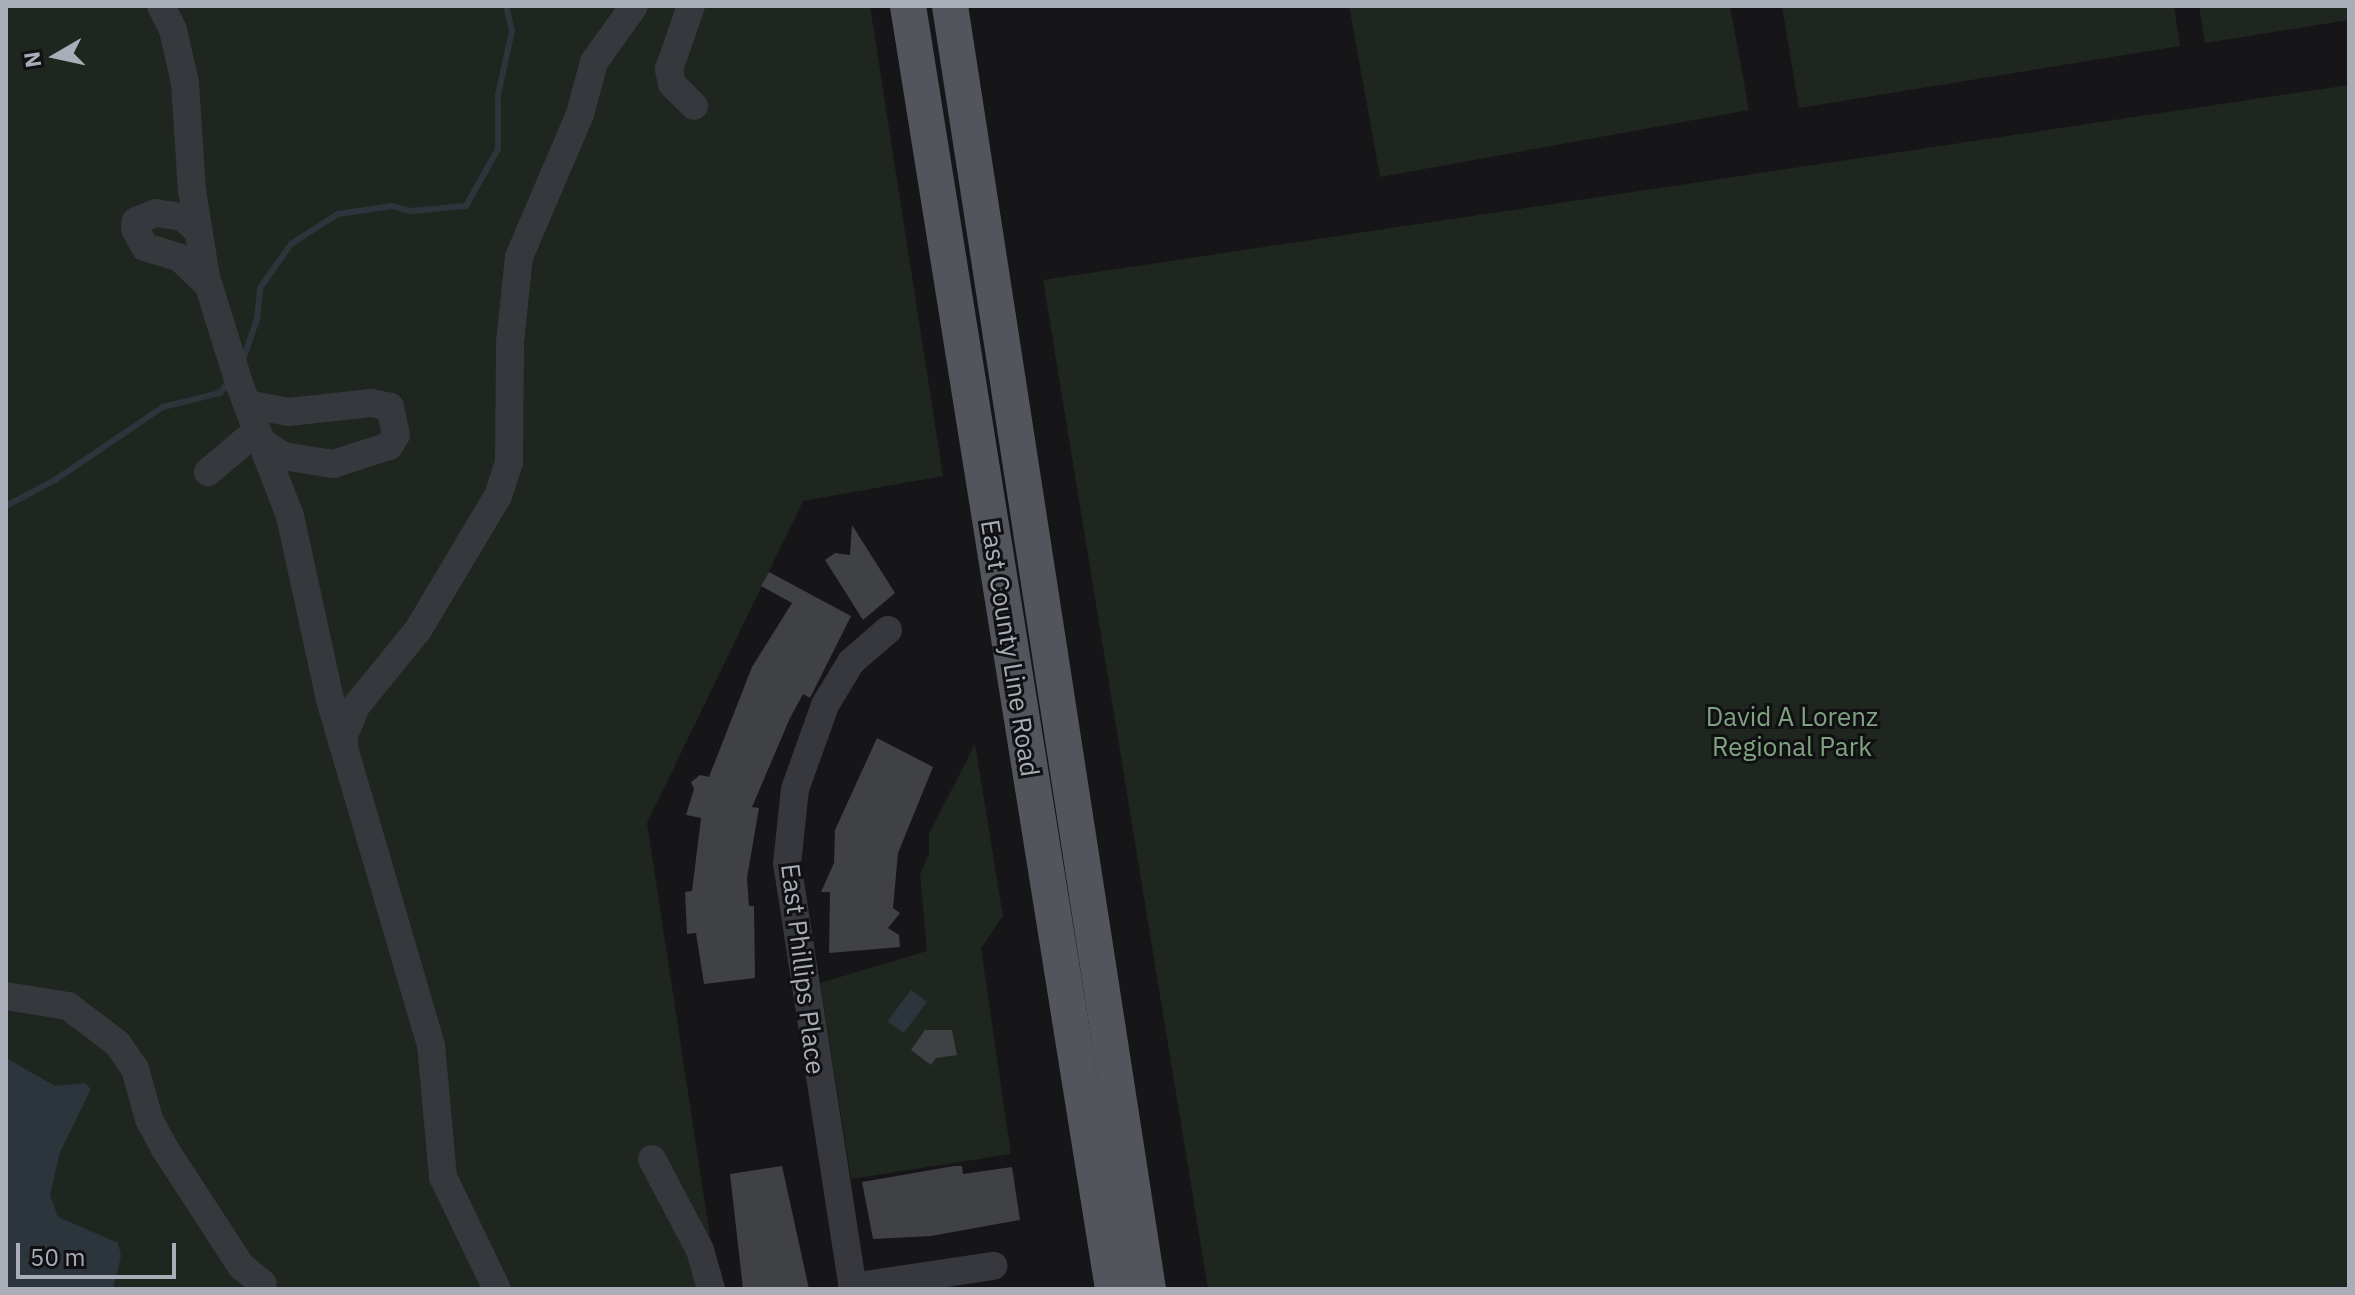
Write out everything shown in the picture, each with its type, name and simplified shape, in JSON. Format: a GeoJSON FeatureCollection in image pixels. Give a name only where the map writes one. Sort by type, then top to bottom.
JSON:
{"type":"FeatureCollection","features":[{"type":"Feature","properties":{"kind":"main road","name":"East County Line Road"},"geometry":{"type":"LineString","coordinates":[[908,6],[1113,1289]]}},
{"type":"Feature","properties":{"kind":"main road","name":"East County Line Road"},"geometry":{"type":"LineString","coordinates":[[950,6],[1148,1289]]}},
{"type":"Feature","properties":{"kind":"street"},"geometry":{"type":"LineString","coordinates":[[161,6],[173,30],[185,83],[197,230],[209,287],[259,438],[293,527],[345,707],[345,752],[431,1045],[443,1177],[497,1289]]}},
{"type":"Feature","properties":{"kind":"street"},"geometry":{"type":"LineString","coordinates":[[345,707],[418,630],[498,496],[509,463],[510,342],[519,257],[580,114],[594,62],[634,6]]}},
{"type":"Feature","properties":{"kind":"street"},"geometry":{"type":"LineString","coordinates":[[691,6],[669,69],[672,84],[694,106]]}},
{"type":"Feature","properties":{"kind":"street"},"geometry":{"type":"LineString","coordinates":[[197,230],[183,217],[156,213],[136,221],[135,229],[145,247],[180,258],[209,287]]}},
{"type":"Feature","properties":{"kind":"street"},"geometry":{"type":"LineString","coordinates":[[208,472],[252,435],[283,456],[333,464],[389,446],[396,435],[396,419],[390,407],[371,403],[288,412],[248,404]]}},
{"type":"Feature","properties":{"kind":"street","name":"East Phillips Place"},"geometry":{"type":"LineString","coordinates":[[888,630],[851,662],[825,705],[795,789],[787,864],[852,1288],[993,1266]]}},
{"type":"Feature","properties":{"kind":"street"},"geometry":{"type":"LineString","coordinates":[[6,996],[68,1006],[117,1043],[135,1069],[149,1119],[173,1163],[241,1266],[263,1284]]}},
{"type":"Feature","properties":{"kind":"street"},"geometry":{"type":"LineString","coordinates":[[652,1159],[700,1250],[711,1289]]}},
{"type":"Feature","properties":{"kind":"green space"},"geometry":{"type":"Polygon","coordinates":[[[6,6],[870,6],[943,476],[803,501],[647,823],[718,1289],[6,1289],[6,6]]]}},
{"type":"Feature","properties":{"kind":"green space"},"geometry":{"type":"Polygon","coordinates":[[[1349,6],[1730,6],[1749,110],[1380,177],[1349,6]]]}},
{"type":"Feature","properties":{"kind":"green space"},"geometry":{"type":"Polygon","coordinates":[[[1782,6],[2174,6],[2180,46],[1799,108],[1782,6]]]}},
{"type":"Feature","properties":{"kind":"green space"},"geometry":{"type":"Polygon","coordinates":[[[2199,6],[2349,6],[2349,20],[2205,43],[2199,6]]]}},
{"type":"Feature","properties":{"kind":"green space","name":"David A Lorenz Regional Park"},"geometry":{"type":"Polygon","coordinates":[[[2349,85],[2349,1289],[1208,1289],[1043,280],[2349,85]]]}},
{"type":"Feature","properties":{"kind":"green space"},"geometry":{"type":"Polygon","coordinates":[[[975,744],[1003,916],[981,948],[1011,1154],[851,1179],[820,983],[927,951],[920,874],[929,854],[929,834],[975,744]]]}},
{"type":"Feature","properties":{"kind":"shaded area"},"geometry":{"type":"Polygon","coordinates":[[[911,990],[927,1002],[904,1033],[888,1021],[911,990]]]}},
{"type":"Feature","properties":{"kind":"shaded area"},"geometry":{"type":"Polygon","coordinates":[[[6,1058],[55,1086],[85,1083],[91,1089],[60,1152],[50,1195],[58,1217],[118,1243],[121,1256],[113,1289],[6,1289],[6,1058]]]}},
{"type":"Feature","properties":{"kind":"building"},"geometry":{"type":"Polygon","coordinates":[[[852,525],[895,593],[863,620],[825,560],[835,553],[850,555],[852,525]]]}},
{"type":"Feature","properties":{"kind":"building"},"geometry":{"type":"Polygon","coordinates":[[[769,572],[851,616],[810,698],[803,694],[790,718],[752,807],[759,808],[747,878],[749,906],[754,906],[755,978],[704,984],[696,933],[687,934],[685,892],[692,891],[701,818],[686,815],[694,789],[691,782],[700,775],[709,777],[752,667],[792,603],[761,586],[769,572]]]}},
{"type":"Feature","properties":{"kind":"building"},"geometry":{"type":"Polygon","coordinates":[[[877,738],[933,767],[898,853],[893,908],[900,913],[888,928],[899,935],[900,947],[829,953],[830,892],[821,892],[834,863],[835,830],[877,738]]]}},
{"type":"Feature","properties":{"kind":"building"},"geometry":{"type":"Polygon","coordinates":[[[925,1030],[952,1030],[957,1055],[936,1058],[931,1065],[911,1050],[925,1030]]]}},
{"type":"Feature","properties":{"kind":"building"},"geometry":{"type":"Polygon","coordinates":[[[782,1166],[809,1289],[743,1289],[730,1174],[782,1166]]]}},
{"type":"Feature","properties":{"kind":"building"},"geometry":{"type":"Polygon","coordinates":[[[962,1166],[963,1174],[1012,1167],[1020,1220],[931,1236],[873,1239],[862,1182],[962,1166]]]}},
{"type":"Feature","properties":{"kind":"waterway"},"geometry":{"type":"LineString","coordinates":[[242,363],[257,319],[260,288],[291,244],[338,214],[392,206],[410,211],[466,206],[498,149],[498,95],[512,31],[506,6]]}},
{"type":"Feature","properties":{"kind":"waterway"},"geometry":{"type":"LineString","coordinates":[[6,506],[55,480],[163,407],[220,393],[226,385]]}}]}
